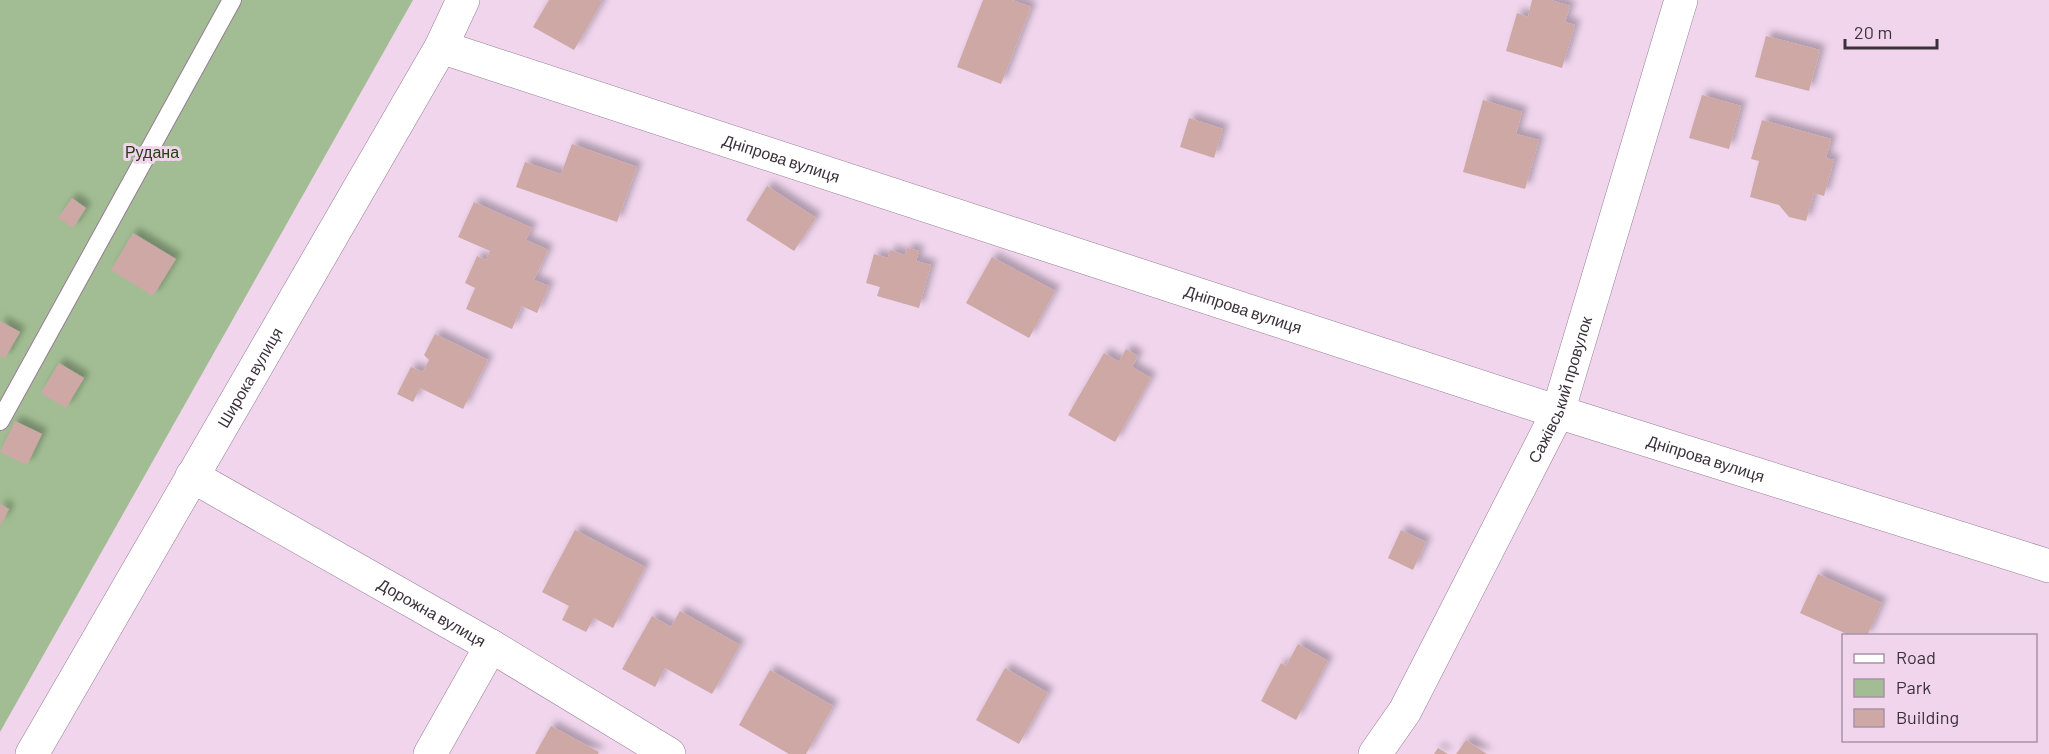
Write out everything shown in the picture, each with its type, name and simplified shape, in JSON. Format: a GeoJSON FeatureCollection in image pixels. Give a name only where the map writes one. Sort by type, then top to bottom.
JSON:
{"type":"FeatureCollection","features":[{"type":"Feature","properties":{"kind":"street","name":"Широка вулиця"},"geometry":{"type":"LineString","coordinates":[[32,754],[441,47],[463,0]]}},
{"type":"Feature","properties":{"kind":"street","name":"Сажівський провулок"},"geometry":{"type":"LineString","coordinates":[[1375,754],[1405,711],[1558,412],[1681,0]]}},
{"type":"Feature","properties":{"kind":"street","name":"Дніпрова вулиця"},"geometry":{"type":"LineString","coordinates":[[441,47],[1558,412],[2049,566]]}},
{"type":"Feature","properties":{"kind":"street","name":"Дорожна вулиця"},"geometry":{"type":"LineString","coordinates":[[192,476],[491,646],[669,754]]}},
{"type":"Feature","properties":{"kind":"street"},"geometry":{"type":"LineString","coordinates":[[430,754],[491,646]]}},
{"type":"Feature","properties":{"kind":"lane"},"geometry":{"type":"LineString","coordinates":[[0,421],[232,0]]}},
{"type":"Feature","properties":{"kind":"green space","name":"Рудана"},"geometry":{"type":"Polygon","coordinates":[[[0,0],[413,0],[0,732],[0,0]]]}},
{"type":"Feature","properties":{"kind":"building"},"geometry":{"type":"Polygon","coordinates":[[[549,0],[599,0],[602,2],[574,50],[533,27],[549,0]]]}},
{"type":"Feature","properties":{"kind":"building"},"geometry":{"type":"Polygon","coordinates":[[[983,0],[1012,0],[1031,7],[1001,84],[957,67],[983,0]]]}},
{"type":"Feature","properties":{"kind":"building"},"geometry":{"type":"Polygon","coordinates":[[[1532,0],[1550,0],[1570,6],[1565,22],[1575,25],[1562,68],[1506,51],[1517,13],[1528,17],[1532,0]]]}},
{"type":"Feature","properties":{"kind":"building"},"geometry":{"type":"Polygon","coordinates":[[[1766,36],[1820,50],[1809,91],[1755,77],[1766,36]]]}},
{"type":"Feature","properties":{"kind":"building"},"geometry":{"type":"Polygon","coordinates":[[[1702,95],[1741,106],[1729,149],[1689,138],[1702,95]]]}},
{"type":"Feature","properties":{"kind":"building"},"geometry":{"type":"Polygon","coordinates":[[[1483,100],[1522,112],[1516,134],[1539,140],[1525,189],[1463,172],[1483,100]]]}},
{"type":"Feature","properties":{"kind":"building"},"geometry":{"type":"Polygon","coordinates":[[[1189,118],[1223,129],[1214,158],[1180,147],[1189,118]]]}},
{"type":"Feature","properties":{"kind":"building"},"geometry":{"type":"Polygon","coordinates":[[[1762,120],[1831,139],[1826,158],[1834,160],[1824,196],[1814,193],[1806,221],[1789,217],[1779,205],[1750,197],[1759,161],[1751,159],[1762,120]]]}},
{"type":"Feature","properties":{"kind":"building"},"geometry":{"type":"Polygon","coordinates":[[[572,144],[637,167],[617,222],[516,187],[525,162],[561,174],[572,144]]]}},
{"type":"Feature","properties":{"kind":"building"},"geometry":{"type":"Polygon","coordinates":[[[767,186],[816,218],[794,251],[746,220],[767,186]]]}},
{"type":"Feature","properties":{"kind":"building"},"geometry":{"type":"Polygon","coordinates":[[[72,198],[86,208],[73,228],[58,218],[72,198]]]}},
{"type":"Feature","properties":{"kind":"building"},"geometry":{"type":"Polygon","coordinates":[[[474,202],[532,228],[526,240],[548,250],[534,280],[549,286],[537,313],[522,306],[512,329],[466,309],[475,288],[465,283],[477,256],[486,260],[490,251],[458,237],[474,202]]]}},
{"type":"Feature","properties":{"kind":"building"},"geometry":{"type":"Polygon","coordinates":[[[133,233],[176,259],[153,296],[111,270],[133,233]]]}},
{"type":"Feature","properties":{"kind":"building"},"geometry":{"type":"Polygon","coordinates":[[[907,248],[919,251],[916,261],[931,265],[919,308],[877,296],[880,287],[866,283],[874,254],[888,258],[890,250],[905,255],[907,248]]]}},
{"type":"Feature","properties":{"kind":"building"},"geometry":{"type":"Polygon","coordinates":[[[992,257],[1055,291],[1029,338],[966,303],[992,257]]]}},
{"type":"Feature","properties":{"kind":"building"},"geometry":{"type":"Polygon","coordinates":[[[0,321],[20,332],[5,358],[0,356],[0,321]]]}},
{"type":"Feature","properties":{"kind":"building"},"geometry":{"type":"Polygon","coordinates":[[[435,334],[488,360],[463,409],[420,388],[413,402],[397,394],[411,367],[423,372],[429,360],[424,355],[435,334]]]}},
{"type":"Feature","properties":{"kind":"building"},"geometry":{"type":"Polygon","coordinates":[[[1126,349],[1138,356],[1132,367],[1151,378],[1115,442],[1068,415],[1104,353],[1119,362],[1126,349]]]}},
{"type":"Feature","properties":{"kind":"building"},"geometry":{"type":"Polygon","coordinates":[[[59,363],[84,378],[66,408],[41,393],[59,363]]]}},
{"type":"Feature","properties":{"kind":"building"},"geometry":{"type":"Polygon","coordinates":[[[15,421],[42,434],[27,465],[0,452],[15,421]]]}},
{"type":"Feature","properties":{"kind":"building"},"geometry":{"type":"Polygon","coordinates":[[[0,504],[9,509],[0,526],[0,504]]]}},
{"type":"Feature","properties":{"kind":"building"},"geometry":{"type":"Polygon","coordinates":[[[575,530],[645,567],[613,628],[594,618],[586,632],[562,620],[569,606],[542,592],[575,530]]]}},
{"type":"Feature","properties":{"kind":"building"},"geometry":{"type":"Polygon","coordinates":[[[1401,530],[1426,542],[1413,570],[1388,558],[1401,530]]]}},
{"type":"Feature","properties":{"kind":"building"},"geometry":{"type":"Polygon","coordinates":[[[1818,574],[1882,603],[1868,634],[1847,634],[1800,613],[1818,574]]]}},
{"type":"Feature","properties":{"kind":"building"},"geometry":{"type":"Polygon","coordinates":[[[680,611],[740,645],[712,694],[665,668],[655,687],[622,669],[652,616],[671,627],[680,611]]]}},
{"type":"Feature","properties":{"kind":"building"},"geometry":{"type":"Polygon","coordinates":[[[1298,644],[1328,661],[1296,720],[1261,701],[1281,663],[1286,666],[1298,644]]]}},
{"type":"Feature","properties":{"kind":"building"},"geometry":{"type":"Polygon","coordinates":[[[1005,668],[1048,693],[1019,744],[976,720],[1005,668]]]}},
{"type":"Feature","properties":{"kind":"building"},"geometry":{"type":"Polygon","coordinates":[[[770,670],[833,706],[806,754],[789,754],[739,725],[770,670]]]}},
{"type":"Feature","properties":{"kind":"building"},"geometry":{"type":"Polygon","coordinates":[[[551,726],[599,752],[598,754],[535,754],[551,726]]]}},
{"type":"Feature","properties":{"kind":"building"},"geometry":{"type":"Polygon","coordinates":[[[1466,740],[1487,754],[1456,754],[1466,740]]]}},
{"type":"Feature","properties":{"kind":"building"},"geometry":{"type":"Polygon","coordinates":[[[1438,748],[1448,754],[1434,754],[1438,748]]]}}]}
